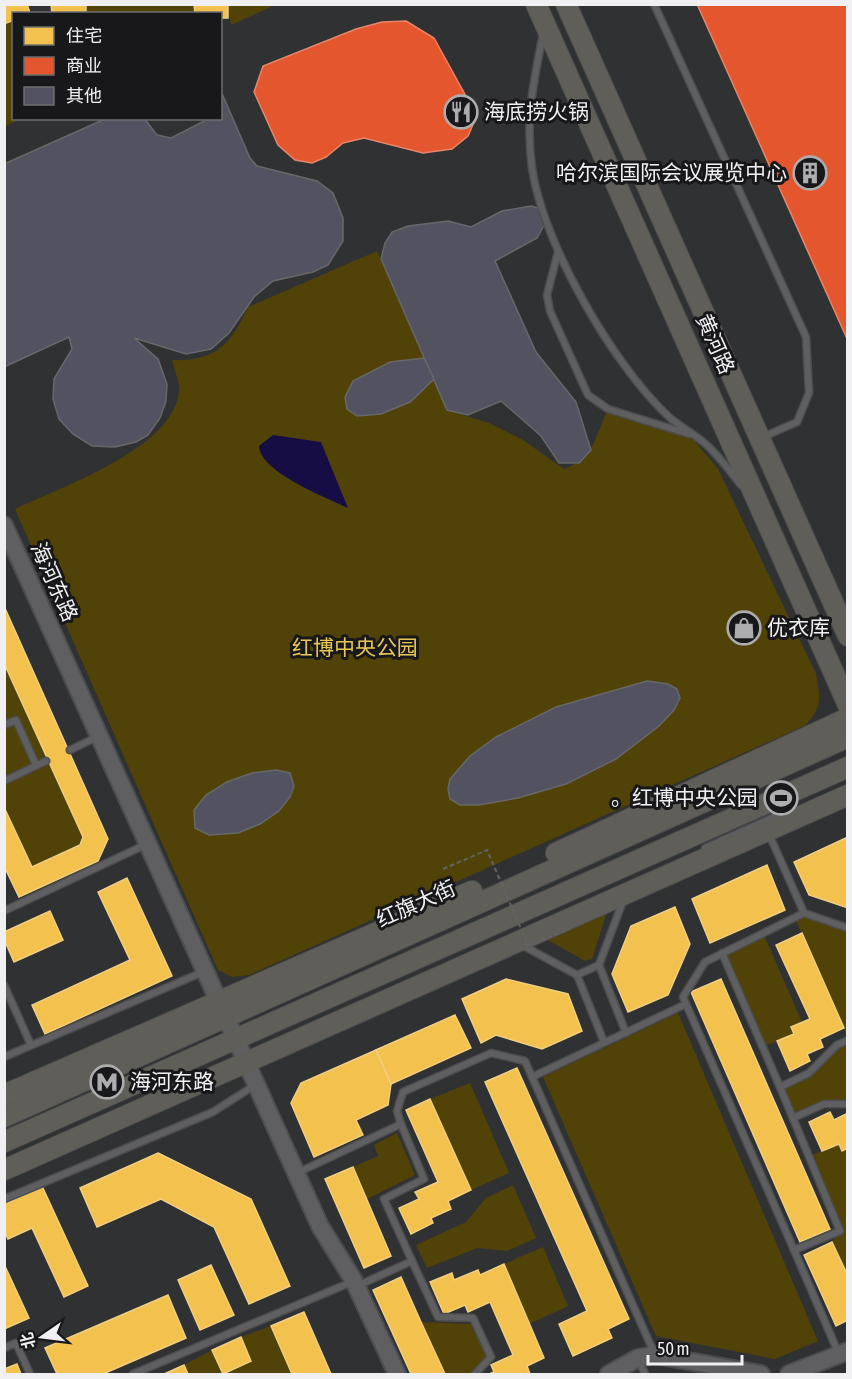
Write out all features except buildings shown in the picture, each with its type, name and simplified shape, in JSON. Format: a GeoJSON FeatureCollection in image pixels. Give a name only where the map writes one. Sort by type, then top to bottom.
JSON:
{"type":"FeatureCollection","features":[{"type":"Feature","properties":{"kind":"main road","name":"黄河路"},"geometry":{"type":"LineString","coordinates":[[536,4],[848,705]]}},
{"type":"Feature","properties":{"kind":"main road","name":"黄河路"},"geometry":{"type":"LineString","coordinates":[[566,4],[848,636]]}},
{"type":"Feature","properties":{"kind":"main road","name":"红旗大街"},"geometry":{"type":"LineString","coordinates":[[4,1117],[223,1008],[848,718]]}},
{"type":"Feature","properties":{"kind":"main road","name":"红旗大街"},"geometry":{"type":"LineString","coordinates":[[4,1095],[223,1008],[848,737]]}},
{"type":"Feature","properties":{"kind":"main road"},"geometry":{"type":"LineString","coordinates":[[4,1170],[628,887],[763,820],[848,767]]}},
{"type":"Feature","properties":{"kind":"main road"},"geometry":{"type":"LineString","coordinates":[[4,1142],[237,1037],[763,820],[842,793]]}},
{"type":"Feature","properties":{"kind":"street","name":"海河东路"},"geometry":{"type":"LineString","coordinates":[[4,525],[147,844],[258,1083],[320,1226],[355,1284],[397,1374]]}},
{"type":"Feature","properties":{"kind":"street"},"geometry":{"type":"LineString","coordinates":[[789,1374],[843,1353]]}},
{"type":"Feature","properties":{"kind":"street"},"geometry":{"type":"LineString","coordinates":[[609,1374],[638,1358],[655,1355],[761,1374]]}},
{"type":"Feature","properties":{"kind":"lane"},"geometry":{"type":"LineString","coordinates":[[654,4],[806,337],[809,393],[797,422],[760,438]]}},
{"type":"Feature","properties":{"kind":"lane"},"geometry":{"type":"LineString","coordinates":[[545,24],[531,86],[529,119],[532,168],[538,195],[558,251],[603,335],[669,416],[696,436],[725,465],[762,510]]}},
{"type":"Feature","properties":{"kind":"lane"},"geometry":{"type":"LineString","coordinates":[[558,251],[547,295],[548,303],[588,395],[608,410],[666,425],[696,436]]}},
{"type":"Feature","properties":{"kind":"lane"},"geometry":{"type":"LineString","coordinates":[[4,725],[16,720],[36,765]]}},
{"type":"Feature","properties":{"kind":"lane"},"geometry":{"type":"LineString","coordinates":[[70,750],[99,736]]}},
{"type":"Feature","properties":{"kind":"lane"},"geometry":{"type":"LineString","coordinates":[[4,781],[46,761]]}},
{"type":"Feature","properties":{"kind":"lane"},"geometry":{"type":"LineString","coordinates":[[842,793],[848,786]]}},
{"type":"Feature","properties":{"kind":"lane"},"geometry":{"type":"LineString","coordinates":[[702,849],[763,820],[795,808]]}},
{"type":"Feature","properties":{"kind":"lane"},"geometry":{"type":"LineString","coordinates":[[763,820],[804,913]]}},
{"type":"Feature","properties":{"kind":"lane"},"geometry":{"type":"LineString","coordinates":[[4,911],[147,844]]}},
{"type":"Feature","properties":{"kind":"lane"},"geometry":{"type":"LineString","coordinates":[[626,1032],[599,965],[628,887]]}},
{"type":"Feature","properties":{"kind":"lane"},"geometry":{"type":"LineString","coordinates":[[843,1353],[794,1251],[683,997],[705,962],[804,913],[848,928]]}},
{"type":"Feature","properties":{"kind":"lane"},"geometry":{"type":"LineString","coordinates":[[511,939],[577,975],[604,1042]]}},
{"type":"Feature","properties":{"kind":"lane"},"geometry":{"type":"LineString","coordinates":[[247,1059],[476,951]]}},
{"type":"Feature","properties":{"kind":"lane"},"geometry":{"type":"LineString","coordinates":[[722,953],[844,1231],[794,1251]]}},
{"type":"Feature","properties":{"kind":"lane"},"geometry":{"type":"LineString","coordinates":[[577,975],[599,965]]}},
{"type":"Feature","properties":{"kind":"lane"},"geometry":{"type":"LineString","coordinates":[[4,1056],[206,971]]}},
{"type":"Feature","properties":{"kind":"lane"},"geometry":{"type":"LineString","coordinates":[[4,985],[31,1045]]}},
{"type":"Feature","properties":{"kind":"lane"},"geometry":{"type":"LineString","coordinates":[[532,1077],[686,1004]]}},
{"type":"Feature","properties":{"kind":"lane"},"geometry":{"type":"LineString","coordinates":[[780,1087],[809,1073],[837,1045],[848,1040]]}},
{"type":"Feature","properties":{"kind":"lane"},"geometry":{"type":"LineString","coordinates":[[475,1374],[491,1357],[473,1318],[438,1317],[384,1199],[424,1179],[397,1111],[403,1092],[491,1053],[525,1061],[655,1355]]}},
{"type":"Feature","properties":{"kind":"lane"},"geometry":{"type":"LineString","coordinates":[[4,1199],[213,1112],[258,1083]]}},
{"type":"Feature","properties":{"kind":"lane"},"geometry":{"type":"LineString","coordinates":[[793,1118],[824,1104],[848,1104]]}},
{"type":"Feature","properties":{"kind":"lane"},"geometry":{"type":"LineString","coordinates":[[297,1173],[401,1124]]}},
{"type":"Feature","properties":{"kind":"lane"},"geometry":{"type":"LineString","coordinates":[[133,1374],[412,1261]]}},
{"type":"Feature","properties":{"kind":"lane"},"geometry":{"type":"LineString","coordinates":[[4,1348],[16,1343],[30,1374]]}},
{"type":"Feature","properties":{"kind":"lane"},"geometry":{"type":"LineString","coordinates":[[638,1358],[645,1374]]}},
{"type":"Feature","properties":{"kind":"path"},"geometry":{"type":"LineString","coordinates":[[442,869],[488,850],[528,945],[570,929]]}},
{"type":"Feature","properties":{"kind":"green space"},"geometry":{"type":"Polygon","coordinates":[[[86,5],[194,5],[195,12],[86,12],[86,5]]]}},
{"type":"Feature","properties":{"kind":"green space"},"geometry":{"type":"Polygon","coordinates":[[[228,5],[275,5],[231,25],[228,5]]]}},
{"type":"Feature","properties":{"kind":"green space"},"geometry":{"type":"Polygon","coordinates":[[[12,20],[12,120],[19,120],[5,126],[5,24],[12,20]]]}},
{"type":"Feature","properties":{"kind":"green space","name":"红博中央公园"},"geometry":{"type":"Polygon","coordinates":[[[377,251],[447,410],[489,423],[523,440],[564,469],[588,453],[608,409],[667,425],[692,438],[718,469],[816,674],[819,689],[818,707],[806,725],[249,975],[232,977],[218,970],[15,509],[112,463],[137,448],[158,431],[173,412],[179,391],[172,360],[187,360],[210,354],[228,341],[248,307],[377,251]]]}},
{"type":"Feature","properties":{"kind":"green space"},"geometry":{"type":"Polygon","coordinates":[[[4,663],[83,837],[80,845],[32,867],[5,807],[4,663]]]}},
{"type":"Feature","properties":{"kind":"green space"},"geometry":{"type":"Polygon","coordinates":[[[611,899],[592,959],[585,961],[534,932],[611,899]]]}},
{"type":"Feature","properties":{"kind":"green space"},"geometry":{"type":"Polygon","coordinates":[[[804,913],[847,928],[847,1036],[795,918],[804,913]]]}},
{"type":"Feature","properties":{"kind":"green space"},"geometry":{"type":"Polygon","coordinates":[[[763,933],[802,1022],[791,1027],[794,1034],[763,1047],[722,953],[763,933]]]}},
{"type":"Feature","properties":{"kind":"green space"},"geometry":{"type":"Polygon","coordinates":[[[678,1013],[818,1341],[775,1359],[656,1336],[543,1077],[678,1013]]]}},
{"type":"Feature","properties":{"kind":"green space"},"geometry":{"type":"Polygon","coordinates":[[[847,1040],[847,1104],[824,1104],[793,1118],[780,1087],[809,1073],[847,1040]]]}},
{"type":"Feature","properties":{"kind":"green space"},"geometry":{"type":"Polygon","coordinates":[[[470,1083],[509,1173],[471,1190],[430,1099],[470,1083]]]}},
{"type":"Feature","properties":{"kind":"green space"},"geometry":{"type":"Polygon","coordinates":[[[397,1133],[415,1175],[367,1199],[353,1167],[378,1156],[374,1145],[397,1133]]]}},
{"type":"Feature","properties":{"kind":"green space"},"geometry":{"type":"Polygon","coordinates":[[[839,1144],[842,1150],[847,1148],[847,1276],[832,1242],[840,1231],[809,1156],[839,1144]]]}},
{"type":"Feature","properties":{"kind":"green space"},"geometry":{"type":"Polygon","coordinates":[[[513,1185],[536,1238],[507,1251],[477,1248],[427,1268],[416,1245],[466,1222],[486,1198],[513,1185]]]}},
{"type":"Feature","properties":{"kind":"green space"},"geometry":{"type":"Polygon","coordinates":[[[543,1247],[568,1306],[529,1324],[504,1264],[543,1247]]]}},
{"type":"Feature","properties":{"kind":"green space"},"geometry":{"type":"Polygon","coordinates":[[[421,1322],[473,1324],[486,1356],[470,1374],[445,1374],[421,1322]]]}},
{"type":"Feature","properties":{"kind":"green space"},"geometry":{"type":"Polygon","coordinates":[[[271,1326],[292,1374],[223,1374],[251,1361],[241,1337],[271,1326]]]}},
{"type":"Feature","properties":{"kind":"green space"},"geometry":{"type":"Polygon","coordinates":[[[212,1350],[223,1374],[188,1374],[184,1365],[212,1350]]]}},
{"type":"Feature","properties":{"kind":"shaded area"},"geometry":{"type":"Polygon","coordinates":[[[273,435],[321,442],[348,508],[296,483],[270,465],[262,456],[259,446],[273,435]]]}},
{"type":"Feature","properties":{"kind":"place","name":"海底捞火锅"},"geometry":{"type":"Point","coordinates":[461,112]}},
{"type":"Feature","properties":{"kind":"place","name":"哈尔滨国际会议展览中心"},"geometry":{"type":"Point","coordinates":[810,173]}},
{"type":"Feature","properties":{"kind":"place","name":"优衣库"},"geometry":{"type":"Point","coordinates":[744,628]}},
{"type":"Feature","properties":{"kind":"place","name":"。红博中央公园"},"geometry":{"type":"Point","coordinates":[781,798]}},
{"type":"Feature","properties":{"kind":"place","name":"海河东路"},"geometry":{"type":"Point","coordinates":[107,1082]}}]}
